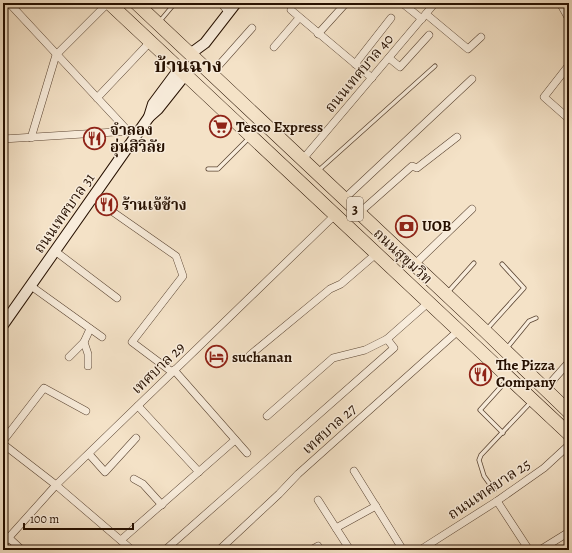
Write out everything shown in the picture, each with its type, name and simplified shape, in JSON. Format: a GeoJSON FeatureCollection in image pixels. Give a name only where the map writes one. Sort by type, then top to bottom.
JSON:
{"type":"FeatureCollection","features":[{"type":"Feature","properties":{"kind":"highway","name":"ถนนสุขุมวิท"},"geometry":{"type":"LineString","coordinates":[[108,3],[336,214],[569,434]]}},
{"type":"Feature","properties":{"kind":"highway","name":"ถนนสุขุมวิท"},"geometry":{"type":"LineString","coordinates":[[136,3],[545,389],[568,408]]}},
{"type":"Feature","properties":{"kind":"highway"},"geometry":{"type":"LineString","coordinates":[[182,72],[193,56]]}},
{"type":"Feature","properties":{"kind":"main road"},"geometry":{"type":"LineString","coordinates":[[193,56],[236,3]]}},
{"type":"Feature","properties":{"kind":"main road","name":"ถนนเทศบาล 31"},"geometry":{"type":"LineString","coordinates":[[3,325],[141,130],[149,117],[152,104],[182,72]]}},
{"type":"Feature","properties":{"kind":"street"},"geometry":{"type":"LineString","coordinates":[[9,3],[128,131]]}},
{"type":"Feature","properties":{"kind":"street"},"geometry":{"type":"LineString","coordinates":[[31,138],[56,55],[108,3]]}},
{"type":"Feature","properties":{"kind":"street"},"geometry":{"type":"LineString","coordinates":[[220,3],[229,13]]}},
{"type":"Feature","properties":{"kind":"street"},"geometry":{"type":"LineString","coordinates":[[318,34],[346,3]]}},
{"type":"Feature","properties":{"kind":"street"},"geometry":{"type":"LineString","coordinates":[[402,3],[468,49],[481,37]]}},
{"type":"Feature","properties":{"kind":"street","name":"ถนนเทศบาล 40"},"geometry":{"type":"LineString","coordinates":[[303,159],[436,3]]}},
{"type":"Feature","properties":{"kind":"street"},"geometry":{"type":"LineString","coordinates":[[560,3],[569,19]]}},
{"type":"Feature","properties":{"kind":"street"},"geometry":{"type":"LineString","coordinates":[[290,10],[372,78]]}},
{"type":"Feature","properties":{"kind":"street"},"geometry":{"type":"LineString","coordinates":[[274,48],[299,18]]}},
{"type":"Feature","properties":{"kind":"street"},"geometry":{"type":"LineString","coordinates":[[355,64],[391,18]]}},
{"type":"Feature","properties":{"kind":"street"},"geometry":{"type":"LineString","coordinates":[[212,74],[252,28]]}},
{"type":"Feature","properties":{"kind":"street"},"geometry":{"type":"LineString","coordinates":[[389,58],[400,67],[428,35]]}},
{"type":"Feature","properties":{"kind":"street"},"geometry":{"type":"LineString","coordinates":[[97,98],[150,42]]}},
{"type":"Feature","properties":{"kind":"street"},"geometry":{"type":"LineString","coordinates":[[569,65],[544,97],[569,119]]}},
{"type":"Feature","properties":{"kind":"street"},"geometry":{"type":"LineString","coordinates":[[344,198],[472,79]]}},
{"type":"Feature","properties":{"kind":"street"},"geometry":{"type":"LineString","coordinates":[[3,139],[141,130]]}},
{"type":"Feature","properties":{"kind":"street"},"geometry":{"type":"LineString","coordinates":[[359,213],[412,166],[417,168],[457,137]]}},
{"type":"Feature","properties":{"kind":"street"},"geometry":{"type":"LineString","coordinates":[[93,198],[176,256],[183,276],[132,342],[173,371],[247,453]]}},
{"type":"Feature","properties":{"kind":"street"},"geometry":{"type":"LineString","coordinates":[[414,265],[472,209]]}},
{"type":"Feature","properties":{"kind":"street","name":"เทศบาล 29"},"geometry":{"type":"LineString","coordinates":[[3,544],[56,485],[336,214]]}},
{"type":"Feature","properties":{"kind":"street"},"geometry":{"type":"LineString","coordinates":[[55,251],[117,298]]}},
{"type":"Feature","properties":{"kind":"street"},"geometry":{"type":"LineString","coordinates":[[250,355],[330,289],[341,284],[377,253]]}},
{"type":"Feature","properties":{"kind":"street"},"geometry":{"type":"LineString","coordinates":[[31,286],[102,337]]}},
{"type":"Feature","properties":{"kind":"street"},"geometry":{"type":"LineString","coordinates":[[267,416],[333,358],[366,350],[387,339],[429,302]]}},
{"type":"Feature","properties":{"kind":"street"},"geometry":{"type":"LineString","coordinates":[[70,357],[84,342],[90,329]]}},
{"type":"Feature","properties":{"kind":"street","name":"เทศบาล 27"},"geometry":{"type":"LineString","coordinates":[[219,550],[279,494],[298,474],[459,330]]}},
{"type":"Feature","properties":{"kind":"street"},"geometry":{"type":"LineString","coordinates":[[165,550],[394,348],[387,339]]}},
{"type":"Feature","properties":{"kind":"street"},"geometry":{"type":"LineString","coordinates":[[84,342],[88,354],[88,366]]}},
{"type":"Feature","properties":{"kind":"street"},"geometry":{"type":"LineString","coordinates":[[545,389],[569,362]]}},
{"type":"Feature","properties":{"kind":"street"},"geometry":{"type":"LineString","coordinates":[[3,441],[44,388],[86,411]]}},
{"type":"Feature","properties":{"kind":"street"},"geometry":{"type":"LineString","coordinates":[[138,406],[199,472]]}},
{"type":"Feature","properties":{"kind":"street"},"geometry":{"type":"LineString","coordinates":[[89,454],[105,472],[136,438]]}},
{"type":"Feature","properties":{"kind":"street"},"geometry":{"type":"LineString","coordinates":[[121,540],[236,440]]}},
{"type":"Feature","properties":{"kind":"street"},"geometry":{"type":"LineString","coordinates":[[3,444],[56,485],[132,550]]}},
{"type":"Feature","properties":{"kind":"street","name":"ถนนเทศบาล 25"},"geometry":{"type":"LineString","coordinates":[[422,549],[497,501],[544,468],[569,446]]}},
{"type":"Feature","properties":{"kind":"street"},"geometry":{"type":"LineString","coordinates":[[354,471],[403,550]]}},
{"type":"Feature","properties":{"kind":"street"},"geometry":{"type":"LineString","coordinates":[[134,478],[143,484],[162,505]]}},
{"type":"Feature","properties":{"kind":"street"},"geometry":{"type":"LineString","coordinates":[[318,500],[350,550]]}},
{"type":"Feature","properties":{"kind":"street"},"geometry":{"type":"LineString","coordinates":[[497,501],[529,550]]}},
{"type":"Feature","properties":{"kind":"street"},"geometry":{"type":"LineString","coordinates":[[336,528],[376,506]]}},
{"type":"Feature","properties":{"kind":"street"},"geometry":{"type":"LineString","coordinates":[[540,550],[569,532]]}},
{"type":"Feature","properties":{"kind":"street"},"geometry":{"type":"LineString","coordinates":[[9,538],[22,550]]}},
{"type":"Feature","properties":{"kind":"street"},"geometry":{"type":"LineString","coordinates":[[552,543],[556,550]]}},
{"type":"Feature","properties":{"kind":"street"},"geometry":{"type":"LineString","coordinates":[[311,550],[318,546]]}},
{"type":"Feature","properties":{"kind":"lane"},"geometry":{"type":"LineString","coordinates":[[158,23],[175,3]]}},
{"type":"Feature","properties":{"kind":"lane"},"geometry":{"type":"LineString","coordinates":[[316,172],[435,66]]}},
{"type":"Feature","properties":{"kind":"lane"},"geometry":{"type":"LineString","coordinates":[[208,168],[218,169],[251,136]]}},
{"type":"Feature","properties":{"kind":"lane"},"geometry":{"type":"LineString","coordinates":[[446,294],[474,263]]}},
{"type":"Feature","properties":{"kind":"lane"},"geometry":{"type":"LineString","coordinates":[[485,331],[524,288],[502,264]]}},
{"type":"Feature","properties":{"kind":"lane"},"geometry":{"type":"LineString","coordinates":[[505,350],[530,321],[536,318]]}},
{"type":"Feature","properties":{"kind":"lane"},"geometry":{"type":"LineString","coordinates":[[503,433],[480,410],[509,377]]}},
{"type":"Feature","properties":{"kind":"lane"},"geometry":{"type":"LineString","coordinates":[[494,490],[484,476],[479,460],[481,455],[533,400]]}},
{"type":"Feature","properties":{"kind":"place","name":"Tesco Express"},"geometry":{"type":"Point","coordinates":[220,127]}},
{"type":"Feature","properties":{"kind":"place","name":"จำลอง อุ่นสิวิลัย"},"geometry":{"type":"Point","coordinates":[94,139]}},
{"type":"Feature","properties":{"kind":"place","name":"ร้านเจ้ช้าง"},"geometry":{"type":"Point","coordinates":[107,205]}},
{"type":"Feature","properties":{"kind":"place","name":"UOB"},"geometry":{"type":"Point","coordinates":[407,226]}},
{"type":"Feature","properties":{"kind":"place","name":"suchanan"},"geometry":{"type":"Point","coordinates":[216,357]}},
{"type":"Feature","properties":{"kind":"place","name":"The Pizza Company"},"geometry":{"type":"Point","coordinates":[481,374]}},
{"type":"Feature","properties":{"kind":"district","name":"บ้านฉาง"},"geometry":{"type":"Point","coordinates":[188,65]}}]}
